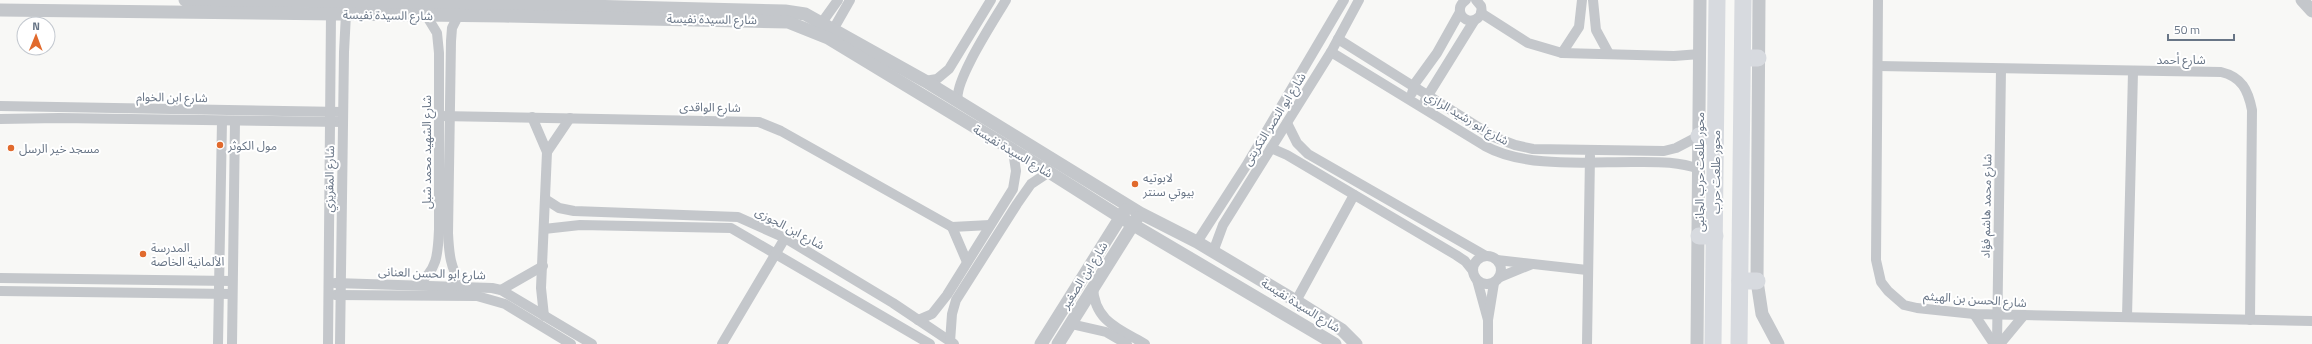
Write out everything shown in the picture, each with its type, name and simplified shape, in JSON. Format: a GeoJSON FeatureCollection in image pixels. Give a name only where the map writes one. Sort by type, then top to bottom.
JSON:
{"type":"FeatureCollection","features":[{"type":"Feature","properties":{"kind":"main road","name":"محور طلعت حرب"},"geometry":{"type":"LineString","coordinates":[[1713,344],[1707,236],[1707,136],[1717,0]]}},
{"type":"Feature","properties":{"kind":"main road"},"geometry":{"type":"LineString","coordinates":[[1739,344],[1740,281],[1750,58],[1743,0]]}},
{"type":"Feature","properties":{"kind":"main road"},"geometry":{"type":"LineString","coordinates":[[1740,281],[1757,281]]}},
{"type":"Feature","properties":{"kind":"street","name":"شارع السيدة نفيسة"},"geometry":{"type":"LineString","coordinates":[[185,0],[252,0],[510,6],[778,20],[824,30],[924,81],[1140,213],[1197,242],[1342,330],[1356,344]]}},
{"type":"Feature","properties":{"kind":"street"},"geometry":{"type":"LineString","coordinates":[[824,30],[838,0]]}},
{"type":"Feature","properties":{"kind":"street"},"geometry":{"type":"LineString","coordinates":[[824,30],[850,0]]}},
{"type":"Feature","properties":{"kind":"street"},"geometry":{"type":"LineString","coordinates":[[924,81],[937,79],[949,69],[991,0]]}},
{"type":"Feature","properties":{"kind":"street"},"geometry":{"type":"LineString","coordinates":[[958,101],[957,94],[961,78],[1006,0]]}},
{"type":"Feature","properties":{"kind":"street","name":"شارع ابو النصر التكريتى"},"geometry":{"type":"LineString","coordinates":[[1197,242],[1254,152],[1344,0]]}},
{"type":"Feature","properties":{"kind":"street","name":"شارع ابو النصر التكريتى"},"geometry":{"type":"LineString","coordinates":[[1213,252],[1223,225],[1331,52],[1359,0]]}},
{"type":"Feature","properties":{"kind":"street"},"geometry":{"type":"LineString","coordinates":[[1409,99],[1414,88],[1460,12],[1460,6],[1465,0]]}},
{"type":"Feature","properties":{"kind":"street"},"geometry":{"type":"LineString","coordinates":[[1421,107],[1478,17],[1481,6],[1476,0]]}},
{"type":"Feature","properties":{"kind":"street"},"geometry":{"type":"LineString","coordinates":[[1562,53],[1579,27],[1582,0]]}},
{"type":"Feature","properties":{"kind":"street"},"geometry":{"type":"LineString","coordinates":[[1593,0],[1596,30],[1609,54]]}},
{"type":"Feature","properties":{"kind":"street","name":"محور طلعت حرب الجانبى"},"geometry":{"type":"LineString","coordinates":[[1697,344],[1707,236],[1699,169],[1707,136],[1700,54],[1700,0]]}},
{"type":"Feature","properties":{"kind":"street"},"geometry":{"type":"LineString","coordinates":[[1759,0],[1750,58],[1757,281],[1762,314],[1778,344]]}},
{"type":"Feature","properties":{"kind":"street","name":"شارع الحسن بن الهيثم"},"geometry":{"type":"LineString","coordinates":[[1878,0],[1876,260],[1881,282],[1895,299],[1904,305],[1944,312],[1974,314],[2312,322]]}},
{"type":"Feature","properties":{"kind":"street","name":"شارع السيدة نفيسة"},"geometry":{"type":"LineString","coordinates":[[0,10],[458,16],[510,6],[636,3],[785,11],[805,14],[824,30],[1012,151],[1049,172],[1120,218],[1133,224],[1335,344]]}},
{"type":"Feature","properties":{"kind":"street"},"geometry":{"type":"LineString","coordinates":[[1460,12],[1465,19],[1478,17],[1528,43],[1562,53],[1700,54]]}},
{"type":"Feature","properties":{"kind":"street","name":"شارع المقريزي"},"geometry":{"type":"LineString","coordinates":[[328,344],[331,14]]}},
{"type":"Feature","properties":{"kind":"street","name":"شارع المقريزي"},"geometry":{"type":"LineString","coordinates":[[340,344],[346,14]]}},
{"type":"Feature","properties":{"kind":"street","name":"شارع الشهيد محمد شبل"},"geometry":{"type":"LineString","coordinates":[[426,15],[437,33],[445,116],[449,251],[453,271],[462,286]]}},
{"type":"Feature","properties":{"kind":"street","name":"شارع الشهيد محمد شبل"},"geometry":{"type":"LineString","coordinates":[[418,284],[431,273],[438,252],[451,34],[458,16]]}},
{"type":"Feature","properties":{"kind":"street","name":"شارع ابو رشيد الرازي"},"geometry":{"type":"LineString","coordinates":[[1338,39],[1414,88],[1428,95],[1494,137],[1507,143],[1533,149],[1664,151],[1707,136]]}},
{"type":"Feature","properties":{"kind":"street","name":"شارع ابو رشيد الرازي"},"geometry":{"type":"LineString","coordinates":[[1331,52],[1485,146],[1508,156],[1590,162],[1669,162],[1699,169]]}},
{"type":"Feature","properties":{"kind":"street","name":"شارع أحمد"},"geometry":{"type":"LineString","coordinates":[[1878,66],[2133,72],[2221,72],[2236,77],[2249,93],[2252,110],[2250,320]]}},
{"type":"Feature","properties":{"kind":"street","name":"شارع محمد هاشم فؤاد"},"geometry":{"type":"LineString","coordinates":[[1995,344],[1998,314],[2001,69]]}},
{"type":"Feature","properties":{"kind":"street"},"geometry":{"type":"LineString","coordinates":[[2127,317],[2133,72]]}},
{"type":"Feature","properties":{"kind":"street","name":"شارع ابن الخوام"},"geometry":{"type":"LineString","coordinates":[[0,106],[154,115],[222,121],[330,117]]}},
{"type":"Feature","properties":{"kind":"street","name":"شارع ابن الخوام"},"geometry":{"type":"LineString","coordinates":[[0,119],[154,115],[343,117]]}},
{"type":"Feature","properties":{"kind":"street","name":"شارع الواقدى"},"geometry":{"type":"LineString","coordinates":[[445,116],[744,121],[764,124],[782,130],[952,227]]}},
{"type":"Feature","properties":{"kind":"street"},"geometry":{"type":"LineString","coordinates":[[532,118],[547,152],[541,295],[544,316]]}},
{"type":"Feature","properties":{"kind":"street"},"geometry":{"type":"LineString","coordinates":[[547,152],[570,118]]}},
{"type":"Feature","properties":{"kind":"street"},"geometry":{"type":"LineString","coordinates":[[218,344],[222,121]]}},
{"type":"Feature","properties":{"kind":"street"},"geometry":{"type":"LineString","coordinates":[[232,344],[235,121]]}},
{"type":"Feature","properties":{"kind":"street"},"geometry":{"type":"LineString","coordinates":[[1287,123],[1297,144],[1308,154],[1486,256],[1497,260],[1587,270]]}},
{"type":"Feature","properties":{"kind":"street"},"geometry":{"type":"LineString","coordinates":[[1271,148],[1287,155],[1465,261],[1475,276],[1488,320]]}},
{"type":"Feature","properties":{"kind":"street"},"geometry":{"type":"LineString","coordinates":[[1587,344],[1590,150]]}},
{"type":"Feature","properties":{"kind":"street"},"geometry":{"type":"LineString","coordinates":[[952,343],[952,297],[967,262],[1013,189],[1016,176],[1012,151]]}},
{"type":"Feature","properties":{"kind":"street"},"geometry":{"type":"LineString","coordinates":[[918,320],[932,314],[952,297],[1031,184],[1049,172]]}},
{"type":"Feature","properties":{"kind":"street"},"geometry":{"type":"LineString","coordinates":[[1296,301],[1354,195]]}},
{"type":"Feature","properties":{"kind":"street"},"geometry":{"type":"LineString","coordinates":[[1007,198],[1017,204]]}},
{"type":"Feature","properties":{"kind":"street","name":"شارع ابن الجوزى"},"geometry":{"type":"LineString","coordinates":[[545,199],[559,208],[574,211],[730,216],[750,221],[785,238],[918,320],[952,343]]}},
{"type":"Feature","properties":{"kind":"street","name":"شارع ابن الصغير"},"geometry":{"type":"LineString","coordinates":[[1040,344],[1128,205]]}},
{"type":"Feature","properties":{"kind":"street","name":"شارع ابن الصغير"},"geometry":{"type":"LineString","coordinates":[[1058,344],[1140,213]]}},
{"type":"Feature","properties":{"kind":"street"},"geometry":{"type":"LineString","coordinates":[[544,229],[580,225],[722,227],[743,234],[930,344]]}},
{"type":"Feature","properties":{"kind":"street"},"geometry":{"type":"LineString","coordinates":[[967,262],[952,227],[990,225]]}},
{"type":"Feature","properties":{"kind":"street"},"geometry":{"type":"LineString","coordinates":[[722,344],[785,238]]}},
{"type":"Feature","properties":{"kind":"street"},"geometry":{"type":"LineString","coordinates":[[1475,276],[1477,261],[1486,256]]}},
{"type":"Feature","properties":{"kind":"street"},"geometry":{"type":"LineString","coordinates":[[1488,344],[1488,320],[1501,266],[1497,260]]}},
{"type":"Feature","properties":{"kind":"street"},"geometry":{"type":"LineString","coordinates":[[1475,276],[1485,284],[1532,264]]}},
{"type":"Feature","properties":{"kind":"street"},"geometry":{"type":"LineString","coordinates":[[501,290],[543,266]]}},
{"type":"Feature","properties":{"kind":"street"},"geometry":{"type":"LineString","coordinates":[[1,278],[232,281]]}},
{"type":"Feature","properties":{"kind":"street","name":"شارع ابو الحسن العنانى"},"geometry":{"type":"LineString","coordinates":[[329,283],[483,286],[501,290],[592,344]]}},
{"type":"Feature","properties":{"kind":"street"},"geometry":{"type":"LineString","coordinates":[[482,297],[483,286]]}},
{"type":"Feature","properties":{"kind":"street"},"geometry":{"type":"LineString","coordinates":[[1093,287],[1096,306],[1109,328],[1127,344]]}},
{"type":"Feature","properties":{"kind":"street"},"geometry":{"type":"LineString","coordinates":[[0,291],[232,294]]}},
{"type":"Feature","properties":{"kind":"street","name":"شارع ابو الحسن العنانى"},"geometry":{"type":"LineString","coordinates":[[329,295],[482,297],[505,304],[571,344]]}},
{"type":"Feature","properties":{"kind":"street"},"geometry":{"type":"LineString","coordinates":[[1974,314],[1995,344]]}},
{"type":"Feature","properties":{"kind":"street"},"geometry":{"type":"LineString","coordinates":[[2000,344],[2024,315]]}},
{"type":"Feature","properties":{"kind":"street"},"geometry":{"type":"LineString","coordinates":[[1071,324],[1109,328],[1145,344]]}},
{"type":"Feature","properties":{"kind":"place","name":"مول الكوثر"},"geometry":{"type":"Point","coordinates":[220,145]}},
{"type":"Feature","properties":{"kind":"place","name":"مسجد خير الرسل"},"geometry":{"type":"Point","coordinates":[11,148]}},
{"type":"Feature","properties":{"kind":"place","name":"لابوتيه بيوتي سنتر"},"geometry":{"type":"Point","coordinates":[1135,184]}},
{"type":"Feature","properties":{"kind":"place","name":"المدرسة الألمانية الخاصة"},"geometry":{"type":"Point","coordinates":[143,254]}}]}
